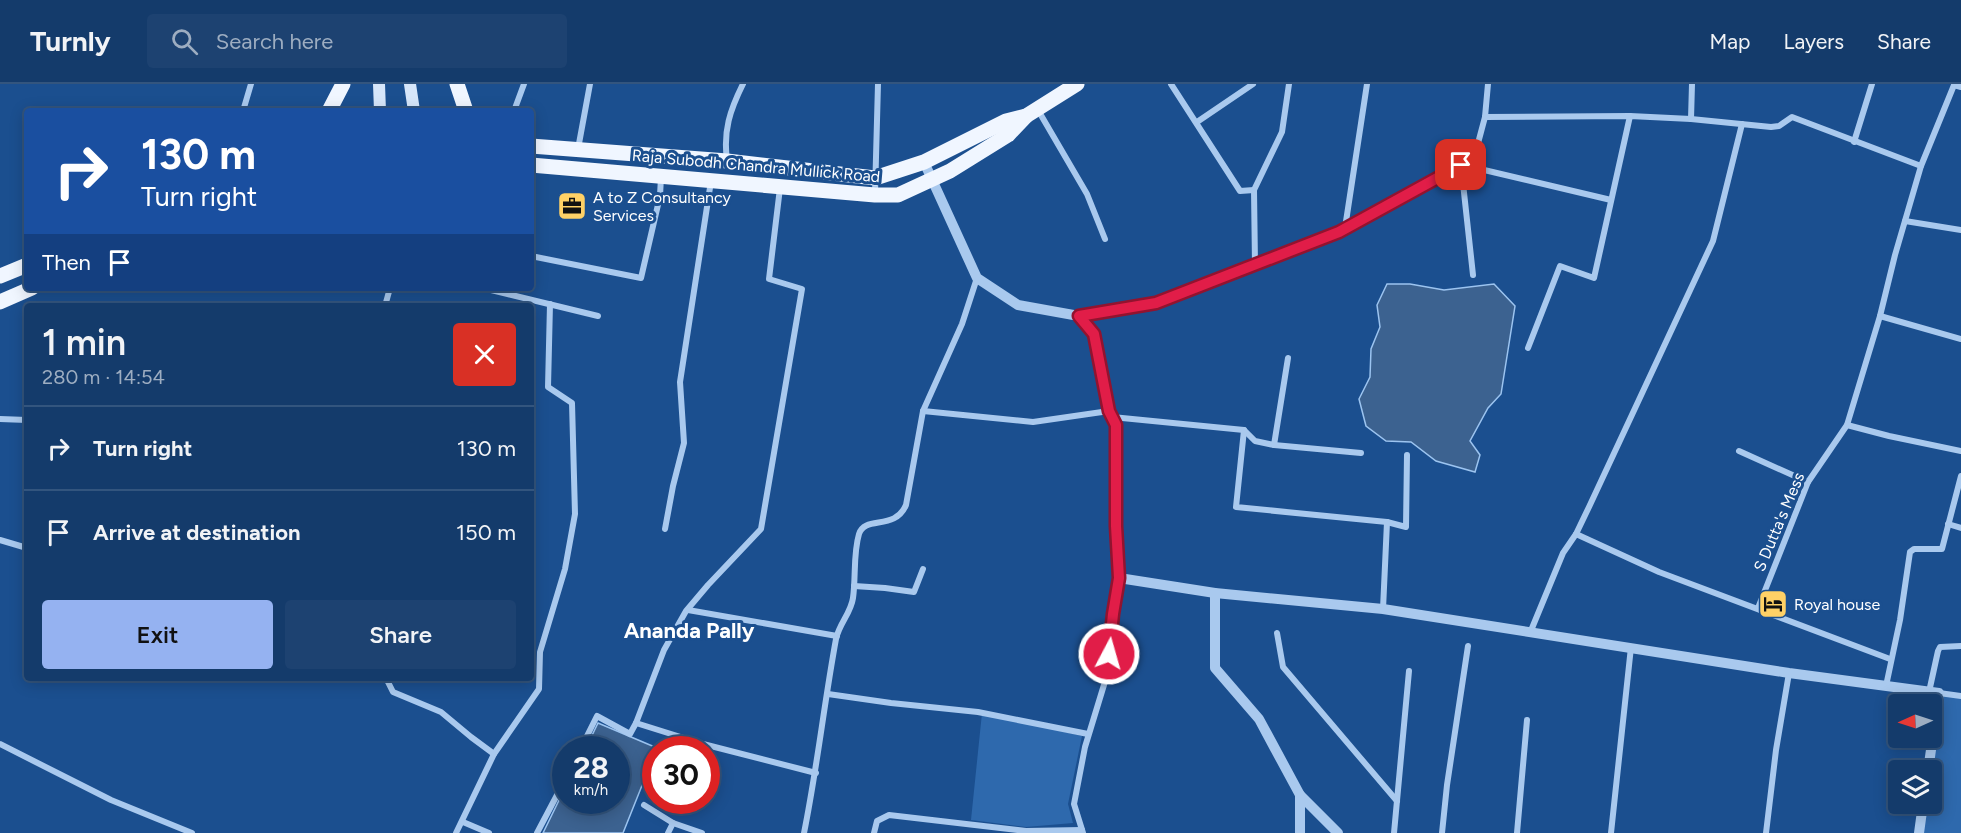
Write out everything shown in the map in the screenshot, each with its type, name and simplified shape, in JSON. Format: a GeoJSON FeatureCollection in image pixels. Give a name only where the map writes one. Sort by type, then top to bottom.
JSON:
{"type":"FeatureCollection","features":[{"type":"Feature","properties":{"kind":"main road"},"geometry":{"type":"LineString","coordinates":[[331,108],[343,84]]}},
{"type":"Feature","properties":{"kind":"main road"},"geometry":{"type":"LineString","coordinates":[[379,84],[380,108]]}},
{"type":"Feature","properties":{"kind":"main road"},"geometry":{"type":"LineString","coordinates":[[410,84],[414,108]]}},
{"type":"Feature","properties":{"kind":"main road"},"geometry":{"type":"LineString","coordinates":[[457,84],[465,108]]}},
{"type":"Feature","properties":{"kind":"main road","name":"Raja Subodh Chandra Mullick Road"},"geometry":{"type":"LineString","coordinates":[[534,165],[875,195],[898,195],[950,171],[1008,135],[1032,113],[1077,84]]}},
{"type":"Feature","properties":{"kind":"main road","name":"Raja Subodh Chandra Mullick Road"},"geometry":{"type":"LineString","coordinates":[[534,146],[727,161],[875,178],[924,162],[1006,121],[1032,113]]}},
{"type":"Feature","properties":{"kind":"main road"},"geometry":{"type":"LineString","coordinates":[[0,276],[24,266]]}},
{"type":"Feature","properties":{"kind":"main road"},"geometry":{"type":"LineString","coordinates":[[0,302],[25,291]]}},
{"type":"Feature","properties":{"kind":"street"},"geometry":{"type":"LineString","coordinates":[[244,108],[251,84]]}},
{"type":"Feature","properties":{"kind":"street"},"geometry":{"type":"LineString","coordinates":[[515,108],[524,84]]}},
{"type":"Feature","properties":{"kind":"street"},"geometry":{"type":"LineString","coordinates":[[578,150],[590,84]]}},
{"type":"Feature","properties":{"kind":"street"},"geometry":{"type":"LineString","coordinates":[[727,161],[725,149],[730,112],[743,84]]}},
{"type":"Feature","properties":{"kind":"street"},"geometry":{"type":"LineString","coordinates":[[875,195],[878,84]]}},
{"type":"Feature","properties":{"kind":"street"},"geometry":{"type":"LineString","coordinates":[[1171,84],[1240,191],[1254,190]]}},
{"type":"Feature","properties":{"kind":"street"},"geometry":{"type":"LineString","coordinates":[[1197,122],[1253,84]]}},
{"type":"Feature","properties":{"kind":"street"},"geometry":{"type":"LineString","coordinates":[[1255,265],[1254,190],[1282,132],[1289,84]]}},
{"type":"Feature","properties":{"kind":"street"},"geometry":{"type":"LineString","coordinates":[[1345,228],[1367,84]]}},
{"type":"Feature","properties":{"kind":"street"},"geometry":{"type":"LineString","coordinates":[[924,162],[976,278],[1018,305],[1079,316],[1156,303],[1255,265],[1345,228],[1462,165],[1473,162],[1485,117],[1488,84]]}},
{"type":"Feature","properties":{"kind":"street"},"geometry":{"type":"LineString","coordinates":[[1691,119],[1692,84]]}},
{"type":"Feature","properties":{"kind":"street"},"geometry":{"type":"LineString","coordinates":[[1854,142],[1872,84]]}},
{"type":"Feature","properties":{"kind":"street"},"geometry":{"type":"LineString","coordinates":[[1954,84],[1961,87]]}},
{"type":"Feature","properties":{"kind":"street","name":"S Dutta's Mess"},"geometry":{"type":"LineString","coordinates":[[1758,608],[1808,482],[1846,425],[1880,316],[1921,166],[1954,84]]}},
{"type":"Feature","properties":{"kind":"street"},"geometry":{"type":"LineString","coordinates":[[1032,113],[1087,194],[1105,239]]}},
{"type":"Feature","properties":{"kind":"street"},"geometry":{"type":"LineString","coordinates":[[1485,117],[1630,116],[1779,126],[1792,117],[1921,166]]}},
{"type":"Feature","properties":{"kind":"street"},"geometry":{"type":"LineString","coordinates":[[1528,348],[1560,266],[1594,278],[1630,116]]}},
{"type":"Feature","properties":{"kind":"street"},"geometry":{"type":"LineString","coordinates":[[1530,633],[1563,553],[1575,534],[1650,380],[1713,241],[1742,124]]}},
{"type":"Feature","properties":{"kind":"street"},"geometry":{"type":"LineString","coordinates":[[1462,165],[1611,200]]}},
{"type":"Feature","properties":{"kind":"street"},"geometry":{"type":"LineString","coordinates":[[1462,165],[1473,275]]}},
{"type":"Feature","properties":{"kind":"street"},"geometry":{"type":"LineString","coordinates":[[534,256],[641,278],[660,196],[661,176]]}},
{"type":"Feature","properties":{"kind":"street"},"geometry":{"type":"LineString","coordinates":[[664,529],[684,444],[680,382],[712,180]]}},
{"type":"Feature","properties":{"kind":"street"},"geometry":{"type":"LineString","coordinates":[[587,736],[597,716],[630,734],[664,650],[688,610],[761,529],[802,289],[769,279],[780,187]]}},
{"type":"Feature","properties":{"kind":"street"},"geometry":{"type":"LineString","coordinates":[[1905,221],[1961,230]]}},
{"type":"Feature","properties":{"kind":"street"},"geometry":{"type":"LineString","coordinates":[[804,833],[837,636],[851,609],[859,534],[867,525],[896,519],[906,506],[923,411],[962,324],[976,278]]}},
{"type":"Feature","properties":{"kind":"street"},"geometry":{"type":"LineString","coordinates":[[496,291],[598,316]]}},
{"type":"Feature","properties":{"kind":"street"},"geometry":{"type":"LineString","coordinates":[[456,833],[494,754],[538,689],[540,651],[565,569],[575,514],[572,403],[548,387],[550,304]]}},
{"type":"Feature","properties":{"kind":"street"},"geometry":{"type":"LineString","coordinates":[[874,833],[877,821],[889,814],[1025,832],[1083,831],[1074,804],[1088,734],[1107,675],[1119,578],[1116,526],[1116,425],[1110,414],[1094,334],[1079,316]]}},
{"type":"Feature","properties":{"kind":"street"},"geometry":{"type":"LineString","coordinates":[[1880,316],[1961,339]]}},
{"type":"Feature","properties":{"kind":"street"},"geometry":{"type":"LineString","coordinates":[[1274,445],[1288,358]]}},
{"type":"Feature","properties":{"kind":"street"},"geometry":{"type":"LineString","coordinates":[[923,411],[1033,422],[1110,414],[1244,430],[1255,441],[1274,445],[1361,453]]}},
{"type":"Feature","properties":{"kind":"street"},"geometry":{"type":"LineString","coordinates":[[0,419],[24,420]]}},
{"type":"Feature","properties":{"kind":"street"},"geometry":{"type":"LineString","coordinates":[[1846,425],[1961,451]]}},
{"type":"Feature","properties":{"kind":"street"},"geometry":{"type":"LineString","coordinates":[[1244,430],[1236,507],[1387,522],[1406,527],[1407,455]]}},
{"type":"Feature","properties":{"kind":"street"},"geometry":{"type":"LineString","coordinates":[[1739,451],[1808,482]]}},
{"type":"Feature","properties":{"kind":"street"},"geometry":{"type":"LineString","coordinates":[[1886,687],[1890,659],[1900,620],[1910,552],[1914,549],[1942,549],[1961,476]]}},
{"type":"Feature","properties":{"kind":"street"},"geometry":{"type":"LineString","coordinates":[[1383,609],[1387,522]]}},
{"type":"Feature","properties":{"kind":"street"},"geometry":{"type":"LineString","coordinates":[[1948,524],[1961,528]]}},
{"type":"Feature","properties":{"kind":"street"},"geometry":{"type":"LineString","coordinates":[[1575,534],[1659,572],[1890,659]]}},
{"type":"Feature","properties":{"kind":"street"},"geometry":{"type":"LineString","coordinates":[[0,540],[24,547]]}},
{"type":"Feature","properties":{"kind":"street"},"geometry":{"type":"LineString","coordinates":[[854,586],[914,592],[923,569]]}},
{"type":"Feature","properties":{"kind":"street"},"geometry":{"type":"LineString","coordinates":[[1119,578],[1215,593],[1383,609],[1789,673],[1961,696]]}},
{"type":"Feature","properties":{"kind":"street"},"geometry":{"type":"LineString","coordinates":[[1215,593],[1215,668],[1259,719],[1300,795],[1338,833]]}},
{"type":"Feature","properties":{"kind":"street"},"geometry":{"type":"LineString","coordinates":[[688,610],[837,636]]}},
{"type":"Feature","properties":{"kind":"street"},"geometry":{"type":"LineString","coordinates":[[1277,633],[1284,667],[1397,801]]}},
{"type":"Feature","properties":{"kind":"street"},"geometry":{"type":"LineString","coordinates":[[1442,833],[1468,646]]}},
{"type":"Feature","properties":{"kind":"street"},"geometry":{"type":"LineString","coordinates":[[1929,760],[1938,651],[1940,647],[1961,646]]}},
{"type":"Feature","properties":{"kind":"street"},"geometry":{"type":"LineString","coordinates":[[1611,833],[1631,647]]}},
{"type":"Feature","properties":{"kind":"street"},"geometry":{"type":"LineString","coordinates":[[1394,833],[1409,671]]}},
{"type":"Feature","properties":{"kind":"street"},"geometry":{"type":"LineString","coordinates":[[1766,833],[1776,750],[1789,673]]}},
{"type":"Feature","properties":{"kind":"street"},"geometry":{"type":"LineString","coordinates":[[388,681],[393,692],[441,712],[494,754]]}},
{"type":"Feature","properties":{"kind":"street"},"geometry":{"type":"LineString","coordinates":[[828,694],[978,712],[1088,734]]}},
{"type":"Feature","properties":{"kind":"street"},"geometry":{"type":"LineString","coordinates":[[1517,833],[1527,720]]}},
{"type":"Feature","properties":{"kind":"street"},"geometry":{"type":"LineString","coordinates":[[636,723],[703,744],[816,772]]}},
{"type":"Feature","properties":{"kind":"street"},"geometry":{"type":"LineString","coordinates":[[0,744],[111,800],[180,831],[192,833]]}},
{"type":"Feature","properties":{"kind":"street"},"geometry":{"type":"LineString","coordinates":[[1300,795],[1300,833]]}},
{"type":"Feature","properties":{"kind":"street"},"geometry":{"type":"LineString","coordinates":[[537,833],[552,805]]}},
{"type":"Feature","properties":{"kind":"street"},"geometry":{"type":"LineString","coordinates":[[658,814],[673,823],[702,833]]}},
{"type":"Feature","properties":{"kind":"street"},"geometry":{"type":"LineString","coordinates":[[1919,833],[1922,814]]}},
{"type":"Feature","properties":{"kind":"street"},"geometry":{"type":"LineString","coordinates":[[463,822],[489,833]]}},
{"type":"Feature","properties":{"kind":"street"},"geometry":{"type":"LineString","coordinates":[[668,833],[673,823]]}},
{"type":"Feature","properties":{"kind":"shaded area"},"geometry":{"type":"Polygon","coordinates":[[[1387,284],[1410,284],[1444,290],[1494,284],[1515,306],[1501,394],[1488,408],[1470,441],[1480,455],[1475,472],[1436,461],[1411,442],[1386,441],[1366,426],[1359,399],[1370,377],[1371,349],[1380,327],[1377,305],[1387,284]]]}},
{"type":"Feature","properties":{"kind":"shaded area"},"geometry":{"type":"Polygon","coordinates":[[[1944,694],[1961,696],[1961,833],[1923,833],[1926,814],[1942,814],[1942,760],[1934,760],[1936,748],[1942,748],[1944,694]]]}},
{"type":"Feature","properties":{"kind":"shaded area"},"geometry":{"type":"Polygon","coordinates":[[[982,713],[1082,736],[1068,804],[1073,823],[1026,827],[971,820],[982,713]]]}},
{"type":"Feature","properties":{"kind":"shaded area"},"geometry":{"type":"Polygon","coordinates":[[[598,723],[629,736],[592,736],[598,723]]]}},
{"type":"Feature","properties":{"kind":"shaded area"},"geometry":{"type":"Polygon","coordinates":[[[630,737],[642,742],[642,786],[623,833],[543,833],[552,814],[630,814],[630,737]]]}},
{"type":"Feature","properties":{"kind":"place","name":"A to Z Consultancy Services"},"geometry":{"type":"Point","coordinates":[572,206]}},
{"type":"Feature","properties":{"kind":"place","name":"Royal house"},"geometry":{"type":"Point","coordinates":[1773,604]}},
{"type":"Feature","properties":{"kind":"district","name":"Ananda Pally"},"geometry":{"type":"Point","coordinates":[689,630]}},
{"type":"Feature","properties":{"kind":"route"},"geometry":{"type":"LineString","coordinates":[[1109,654],[1119,578],[1116,526],[1116,425],[1109,411],[1094,334],[1079,316],[1156,303],[1339,232],[1461,165]]}}]}
